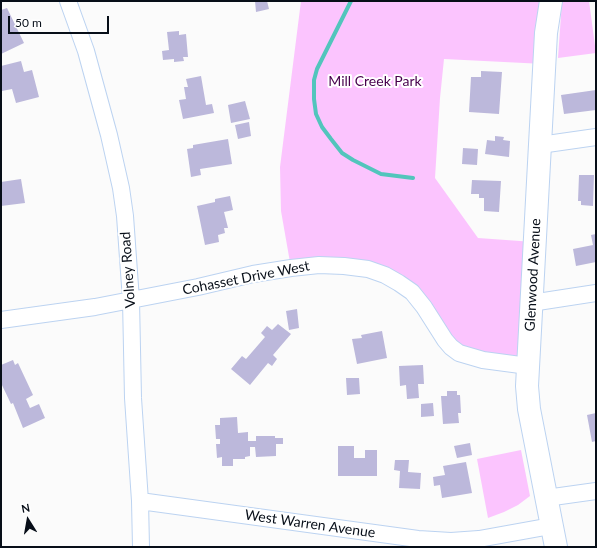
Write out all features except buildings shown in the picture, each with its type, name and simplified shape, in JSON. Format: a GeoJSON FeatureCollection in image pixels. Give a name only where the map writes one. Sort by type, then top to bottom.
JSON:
{"type":"FeatureCollection","features":[{"type":"Feature","properties":{"kind":"main road","name":"Glenwood Avenue"},"geometry":{"type":"LineString","coordinates":[[551,1],[546,27],[527,386],[529,409],[556,547]]}},
{"type":"Feature","properties":{"kind":"street","name":"Volney Road"},"geometry":{"type":"LineString","coordinates":[[68,1],[86,51],[105,120],[120,184],[125,216],[131,300],[133,398],[140,501],[141,547]]}},
{"type":"Feature","properties":{"kind":"street"},"geometry":{"type":"LineString","coordinates":[[540,145],[596,137]]}},
{"type":"Feature","properties":{"kind":"street","name":"Cohasset Drive West"},"geometry":{"type":"LineString","coordinates":[[1,320],[61,312],[131,300],[253,274],[291,268],[319,264],[344,266],[360,268],[385,275],[399,282],[412,292],[424,306],[450,347],[459,353],[483,360],[528,366]]}},
{"type":"Feature","properties":{"kind":"street"},"geometry":{"type":"LineString","coordinates":[[531,303],[596,294]]}},
{"type":"Feature","properties":{"kind":"street"},"geometry":{"type":"LineString","coordinates":[[546,498],[596,490]]}},
{"type":"Feature","properties":{"kind":"street","name":"West Warren Avenue"},"geometry":{"type":"LineString","coordinates":[[140,501],[418,539],[451,541],[479,539],[552,526]]}},
{"type":"Feature","properties":{"kind":"green space","name":"Mill Creek Park"},"geometry":{"type":"Polygon","coordinates":[[[301,1],[551,1],[544,64],[444,59],[440,98],[435,178],[478,238],[534,242],[528,366],[470,357],[434,325],[385,275],[291,268],[281,211],[280,167],[301,1]]]}},
{"type":"Feature","properties":{"kind":"green space"},"geometry":{"type":"Polygon","coordinates":[[[562,1],[589,1],[596,53],[558,58],[562,1]]]}},
{"type":"Feature","properties":{"kind":"green space"},"geometry":{"type":"Polygon","coordinates":[[[521,450],[530,496],[518,505],[488,518],[477,459],[521,450]]]}},
{"type":"Feature","properties":{"kind":"waterway"},"geometry":{"type":"LineString","coordinates":[[351,1],[317,69],[314,80],[316,114],[322,127],[342,153],[381,174],[413,178]]}}]}
